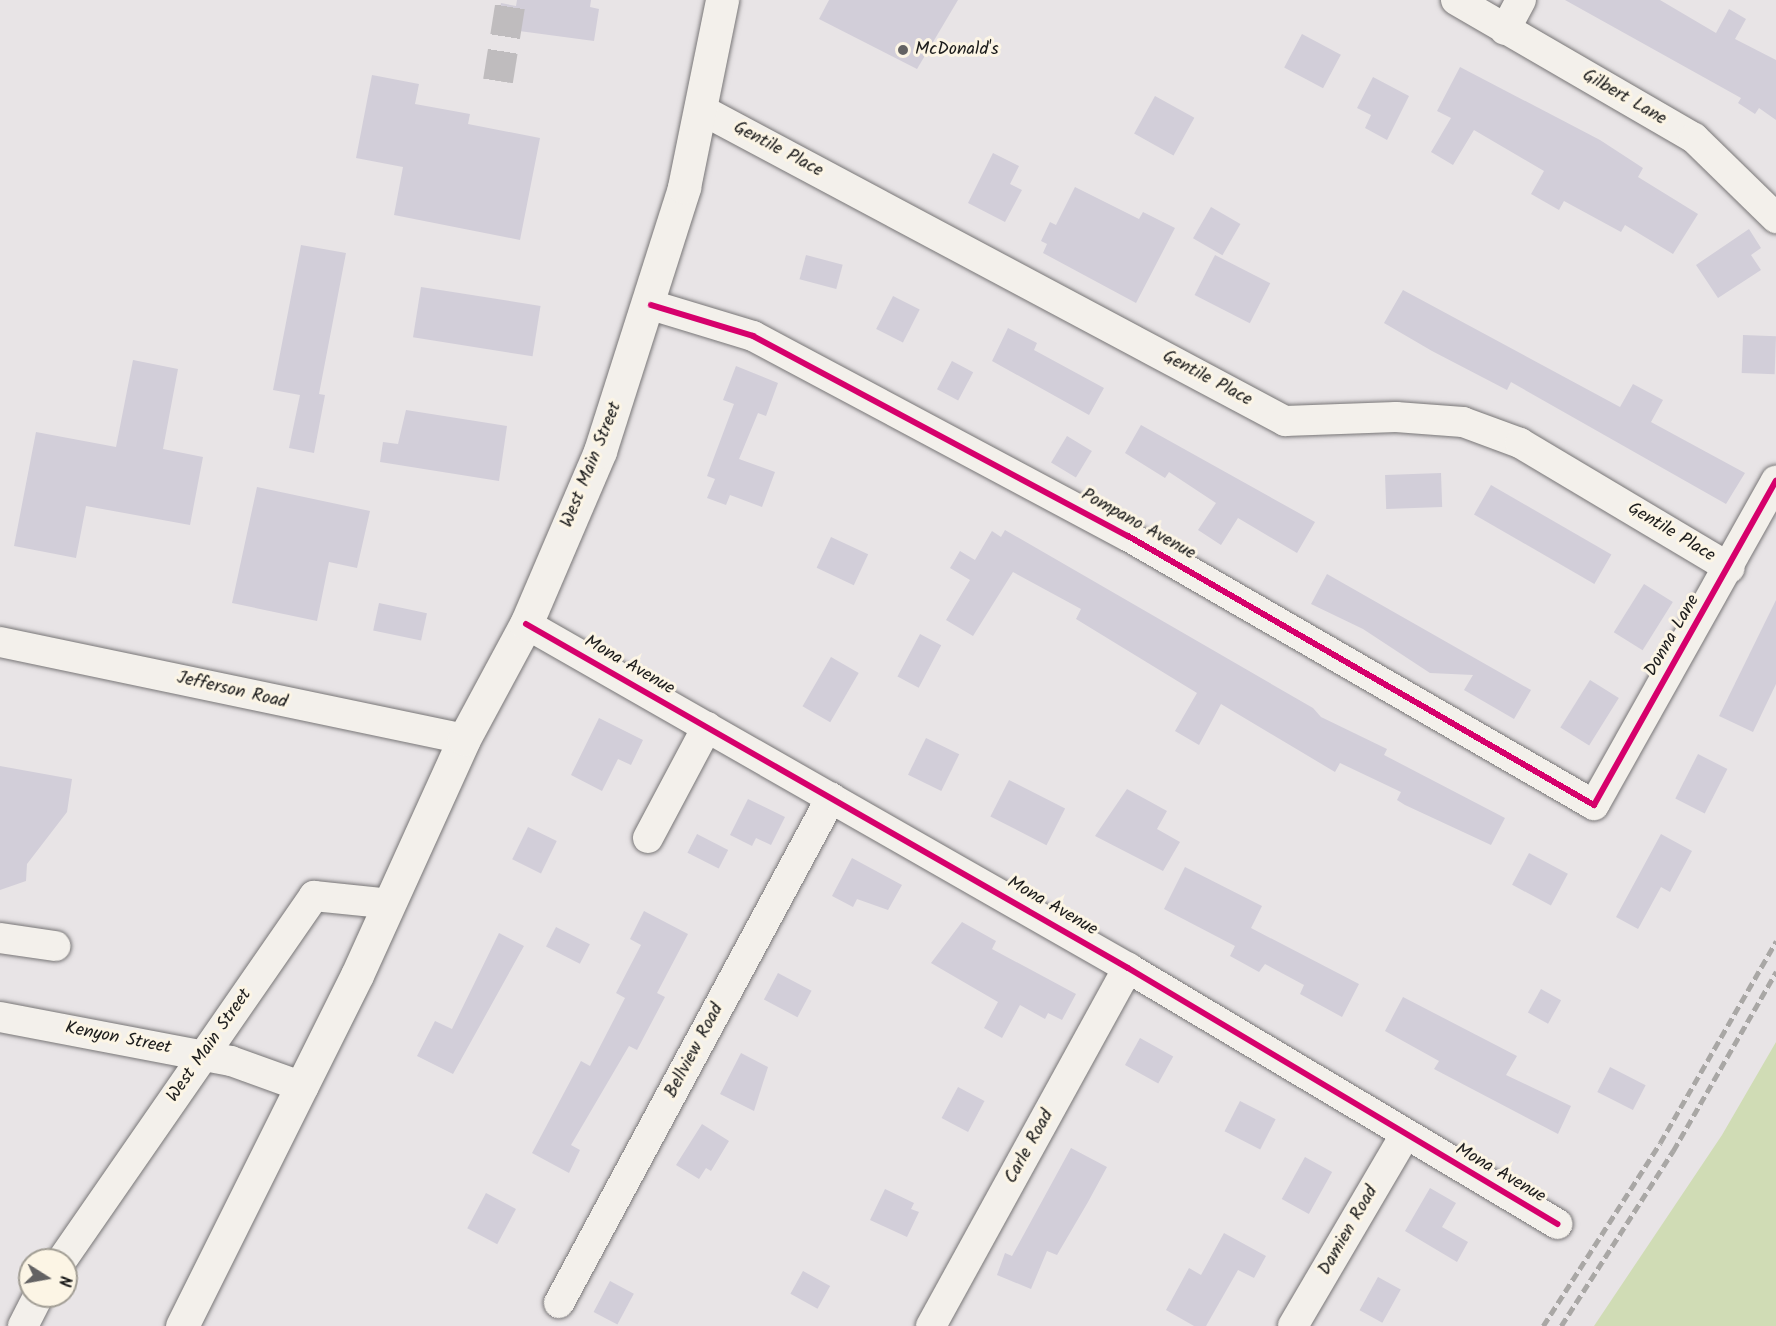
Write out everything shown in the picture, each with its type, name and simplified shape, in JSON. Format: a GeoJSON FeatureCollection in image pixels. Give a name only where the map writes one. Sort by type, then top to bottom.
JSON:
{"type":"FeatureCollection","features":[{"type":"Feature","properties":{"kind":"main road","name":"West Main Street"},"geometry":{"type":"LineString","coordinates":[[182,1326],[303,1087],[391,904],[464,739],[526,624],[600,451],[651,305],[702,110],[722,0]]}},
{"type":"Feature","properties":{"kind":"street","name":"Gilbert Lane"},"geometry":{"type":"LineString","coordinates":[[1456,0],[1694,138],[1776,218]]}},
{"type":"Feature","properties":{"kind":"street"},"geometry":{"type":"LineString","coordinates":[[1505,30],[1521,0]]}},
{"type":"Feature","properties":{"kind":"street","name":"Gentile Place"},"geometry":{"type":"LineString","coordinates":[[702,110],[1285,421],[1396,417],[1463,422],[1520,443],[1730,568]]}},
{"type":"Feature","properties":{"kind":"street","name":"Pompano Avenue"},"geometry":{"type":"LineString","coordinates":[[651,305],[753,336],[1128,536],[1594,805]]}},
{"type":"Feature","properties":{"kind":"street","name":"Donna Lane"},"geometry":{"type":"LineString","coordinates":[[1594,805],[1730,568],[1776,481]]}},
{"type":"Feature","properties":{"kind":"street","name":"Mona Avenue"},"geometry":{"type":"LineString","coordinates":[[526,624],[1128,968],[1404,1137],[1557,1224]]}},
{"type":"Feature","properties":{"kind":"street","name":"Jefferson Road"},"geometry":{"type":"LineString","coordinates":[[0,642],[464,739]]}},
{"type":"Feature","properties":{"kind":"street"},"geometry":{"type":"LineString","coordinates":[[648,838],[707,727]]}},
{"type":"Feature","properties":{"kind":"street","name":"Bellview Road"},"geometry":{"type":"LineString","coordinates":[[559,1303],[831,798]]}},
{"type":"Feature","properties":{"kind":"street","name":"West Main Street"},"geometry":{"type":"LineString","coordinates":[[70,1248],[314,896],[391,904]]}},
{"type":"Feature","properties":{"kind":"street"},"geometry":{"type":"LineString","coordinates":[[0,938],[55,946]]}},
{"type":"Feature","properties":{"kind":"street","name":"Carle Road"},"geometry":{"type":"LineString","coordinates":[[931,1326],[1128,968]]}},
{"type":"Feature","properties":{"kind":"street","name":"Kenyon Street"},"geometry":{"type":"LineString","coordinates":[[0,1017],[202,1055],[303,1087]]}},
{"type":"Feature","properties":{"kind":"street","name":"Damien Road"},"geometry":{"type":"LineString","coordinates":[[1293,1326],[1404,1137]]}},
{"type":"Feature","properties":{"kind":"street"},"geometry":{"type":"LineString","coordinates":[[23,1326],[32,1308]]}},
{"type":"Feature","properties":{"kind":"green space"},"geometry":{"type":"Polygon","coordinates":[[[1776,1042],[1776,1326],[1594,1326],[1722,1135],[1776,1042]]]}},
{"type":"Feature","properties":{"kind":"building"},"geometry":{"type":"Polygon","coordinates":[[[517,0],[591,0],[590,7],[599,9],[594,41],[496,28],[501,3],[516,6],[517,0]]]}},
{"type":"Feature","properties":{"kind":"building","name":"McDonald's"},"geometry":{"type":"Polygon","coordinates":[[[829,0],[958,0],[917,69],[819,19],[829,0]]]}},
{"type":"Feature","properties":{"kind":"building"},"geometry":{"type":"Polygon","coordinates":[[[1565,0],[1660,0],[1716,33],[1729,9],[1746,19],[1735,39],[1776,60],[1776,120],[1759,108],[1755,114],[1738,103],[1741,98],[1565,0]]]}},
{"type":"Feature","properties":{"kind":"building"},"geometry":{"type":"Polygon","coordinates":[[[1302,34],[1341,55],[1323,88],[1284,68],[1302,34]]]}},
{"type":"Feature","properties":{"kind":"building"},"geometry":{"type":"Polygon","coordinates":[[[1460,67],[1600,140],[1643,168],[1638,177],[1698,214],[1673,254],[1625,225],[1621,232],[1564,201],[1559,210],[1531,194],[1544,171],[1474,130],[1453,165],[1431,152],[1451,118],[1437,111],[1460,67]]]}},
{"type":"Feature","properties":{"kind":"building"},"geometry":{"type":"Polygon","coordinates":[[[372,75],[419,84],[415,104],[470,114],[468,124],[540,138],[520,240],[394,215],[403,167],[356,158],[372,75]]]}},
{"type":"Feature","properties":{"kind":"building"},"geometry":{"type":"Polygon","coordinates":[[[1373,77],[1409,96],[1387,140],[1365,128],[1371,115],[1357,108],[1373,77]]]}},
{"type":"Feature","properties":{"kind":"building"},"geometry":{"type":"Polygon","coordinates":[[[1155,96],[1194,118],[1174,155],[1134,134],[1155,96]]]}},
{"type":"Feature","properties":{"kind":"building"},"geometry":{"type":"Polygon","coordinates":[[[993,153],[1019,166],[1010,184],[1022,190],[1005,222],[968,203],[993,153]]]}},
{"type":"Feature","properties":{"kind":"building"},"geometry":{"type":"Polygon","coordinates":[[[1075,187],[1139,219],[1143,212],[1175,228],[1136,303],[1043,253],[1047,244],[1041,241],[1050,222],[1056,225],[1075,187]]]}},
{"type":"Feature","properties":{"kind":"building"},"geometry":{"type":"Polygon","coordinates":[[[1211,207],[1240,224],[1222,255],[1193,238],[1211,207]]]}},
{"type":"Feature","properties":{"kind":"building"},"geometry":{"type":"Polygon","coordinates":[[[1749,229],[1761,248],[1751,255],[1761,270],[1718,298],[1696,265],[1749,229]]]}},
{"type":"Feature","properties":{"kind":"building"},"geometry":{"type":"Polygon","coordinates":[[[301,245],[346,253],[319,394],[325,395],[314,453],[289,448],[300,395],[273,390],[301,245]]]}},
{"type":"Feature","properties":{"kind":"building"},"geometry":{"type":"Polygon","coordinates":[[[806,255],[843,265],[836,289],[800,279],[806,255]]]}},
{"type":"Feature","properties":{"kind":"building"},"geometry":{"type":"Polygon","coordinates":[[[1215,255],[1270,283],[1250,323],[1195,295],[1215,255]]]}},
{"type":"Feature","properties":{"kind":"building"},"geometry":{"type":"Polygon","coordinates":[[[421,287],[541,306],[533,356],[413,337],[421,287]]]}},
{"type":"Feature","properties":{"kind":"building"},"geometry":{"type":"Polygon","coordinates":[[[1403,290],[1620,407],[1633,384],[1663,400],[1651,422],[1745,473],[1726,504],[1511,382],[1507,390],[1432,351],[1384,323],[1403,290]]]}},
{"type":"Feature","properties":{"kind":"building"},"geometry":{"type":"Polygon","coordinates":[[[893,296],[920,310],[903,343],[876,329],[893,296]]]}},
{"type":"Feature","properties":{"kind":"building"},"geometry":{"type":"Polygon","coordinates":[[[1008,328],[1037,343],[1034,350],[1104,388],[1089,415],[992,361],[1008,328]]]}},
{"type":"Feature","properties":{"kind":"building"},"geometry":{"type":"Polygon","coordinates":[[[1743,335],[1776,336],[1775,374],[1742,373],[1743,335]]]}},
{"type":"Feature","properties":{"kind":"building"},"geometry":{"type":"Polygon","coordinates":[[[133,360],[178,369],[163,449],[203,457],[190,525],[86,506],[76,558],[14,546],[36,432],[116,447],[133,360]]]}},
{"type":"Feature","properties":{"kind":"building"},"geometry":{"type":"Polygon","coordinates":[[[952,361],[973,372],[958,401],[937,389],[952,361]]]}},
{"type":"Feature","properties":{"kind":"building"},"geometry":{"type":"Polygon","coordinates":[[[736,366],[778,383],[766,416],[758,413],[739,459],[775,472],[762,507],[730,495],[726,505],[707,498],[715,479],[707,476],[734,404],[723,400],[736,366]]]}},
{"type":"Feature","properties":{"kind":"building"},"geometry":{"type":"Polygon","coordinates":[[[406,410],[507,426],[499,481],[380,462],[383,442],[398,444],[406,410]]]}},
{"type":"Feature","properties":{"kind":"building"},"geometry":{"type":"Polygon","coordinates":[[[1141,425],[1315,522],[1297,553],[1238,518],[1221,545],[1198,530],[1216,503],[1169,472],[1165,478],[1125,453],[1141,425]]]}},
{"type":"Feature","properties":{"kind":"building"},"geometry":{"type":"Polygon","coordinates":[[[1067,436],[1092,451],[1076,478],[1051,463],[1067,436]]]}},
{"type":"Feature","properties":{"kind":"building"},"geometry":{"type":"Polygon","coordinates":[[[1441,473],[1442,507],[1386,509],[1385,475],[1441,473]]]}},
{"type":"Feature","properties":{"kind":"building"},"geometry":{"type":"Polygon","coordinates":[[[1491,485],[1611,555],[1594,584],[1474,514],[1491,485]]]}},
{"type":"Feature","properties":{"kind":"building"},"geometry":{"type":"Polygon","coordinates":[[[257,487],[370,511],[357,568],[329,562],[317,621],[232,603],[257,487]]]}},
{"type":"Feature","properties":{"kind":"building"},"geometry":{"type":"Polygon","coordinates":[[[1005,530],[1313,708],[1321,717],[1387,749],[1384,755],[1505,818],[1491,845],[1405,805],[1397,800],[1401,792],[1340,763],[1335,772],[1221,704],[1199,745],[1175,731],[1197,693],[1076,619],[1081,609],[1013,572],[973,636],[946,620],[970,580],[950,568],[960,551],[975,560],[992,531],[1001,537],[1005,530]]]}},
{"type":"Feature","properties":{"kind":"building"},"geometry":{"type":"Polygon","coordinates":[[[831,537],[868,554],[854,585],[817,568],[831,537]]]}},
{"type":"Feature","properties":{"kind":"building"},"geometry":{"type":"Polygon","coordinates":[[[1327,574],[1531,690],[1514,719],[1464,690],[1473,675],[1430,673],[1363,629],[1311,604],[1327,574]]]}},
{"type":"Feature","properties":{"kind":"building"},"geometry":{"type":"Polygon","coordinates":[[[1644,584],[1673,602],[1643,650],[1614,632],[1644,584]]]}},
{"type":"Feature","properties":{"kind":"building"},"geometry":{"type":"Polygon","coordinates":[[[1776,600],[1776,684],[1753,732],[1719,716],[1776,600]]]}},
{"type":"Feature","properties":{"kind":"building"},"geometry":{"type":"Polygon","coordinates":[[[379,603],[427,613],[421,641],[373,630],[379,603]]]}},
{"type":"Feature","properties":{"kind":"building"},"geometry":{"type":"Polygon","coordinates":[[[920,634],[941,645],[919,688],[897,676],[920,634]]]}},
{"type":"Feature","properties":{"kind":"building"},"geometry":{"type":"Polygon","coordinates":[[[831,657],[859,673],[830,722],[802,706],[831,657]]]}},
{"type":"Feature","properties":{"kind":"building"},"geometry":{"type":"Polygon","coordinates":[[[1590,680],[1619,698],[1589,746],[1560,727],[1590,680]]]}},
{"type":"Feature","properties":{"kind":"building"},"geometry":{"type":"Polygon","coordinates":[[[599,718],[643,740],[631,765],[618,759],[602,791],[571,775],[599,718]]]}},
{"type":"Feature","properties":{"kind":"building"},"geometry":{"type":"Polygon","coordinates":[[[926,738],[959,754],[941,791],[908,775],[926,738]]]}},
{"type":"Feature","properties":{"kind":"building"},"geometry":{"type":"Polygon","coordinates":[[[1698,754],[1727,769],[1705,814],[1675,799],[1698,754]]]}},
{"type":"Feature","properties":{"kind":"building"},"geometry":{"type":"Polygon","coordinates":[[[0,766],[72,779],[67,812],[27,864],[26,881],[0,890],[0,766]]]}},
{"type":"Feature","properties":{"kind":"building"},"geometry":{"type":"Polygon","coordinates":[[[1009,780],[1065,809],[1047,845],[990,817],[1009,780]]]}},
{"type":"Feature","properties":{"kind":"building"},"geometry":{"type":"Polygon","coordinates":[[[1127,789],[1167,811],[1157,829],[1180,842],[1163,871],[1095,836],[1127,789]]]}},
{"type":"Feature","properties":{"kind":"building"},"geometry":{"type":"Polygon","coordinates":[[[748,799],[785,817],[771,845],[756,838],[752,846],[730,835],[748,799]]]}},
{"type":"Feature","properties":{"kind":"building"},"geometry":{"type":"Polygon","coordinates":[[[528,827],[557,841],[541,873],[512,859],[528,827]]]}},
{"type":"Feature","properties":{"kind":"building"},"geometry":{"type":"Polygon","coordinates":[[[697,834],[728,850],[719,869],[687,853],[697,834]]]}},
{"type":"Feature","properties":{"kind":"building"},"geometry":{"type":"Polygon","coordinates":[[[1661,834],[1692,851],[1670,892],[1661,887],[1638,929],[1616,917],[1661,834]]]}},
{"type":"Feature","properties":{"kind":"building"},"geometry":{"type":"Polygon","coordinates":[[[1529,853],[1568,874],[1551,905],[1512,885],[1529,853]]]}},
{"type":"Feature","properties":{"kind":"building"},"geometry":{"type":"Polygon","coordinates":[[[852,858],[902,885],[888,910],[857,899],[853,907],[832,896],[852,858]]]}},
{"type":"Feature","properties":{"kind":"building"},"geometry":{"type":"Polygon","coordinates":[[[1185,867],[1262,906],[1251,928],[1359,984],[1342,1017],[1300,994],[1304,985],[1265,964],[1259,972],[1230,956],[1235,946],[1164,909],[1185,867]]]}},
{"type":"Feature","properties":{"kind":"building"},"geometry":{"type":"Polygon","coordinates":[[[644,911],[688,934],[657,993],[665,997],[637,1050],[629,1046],[571,1145],[580,1150],[569,1173],[532,1153],[581,1061],[590,1066],[625,998],[616,993],[641,945],[630,939],[644,911]]]}},
{"type":"Feature","properties":{"kind":"building"},"geometry":{"type":"Polygon","coordinates":[[[962,922],[996,941],[992,949],[1076,994],[1062,1020],[1048,1013],[1045,1019],[1020,1005],[1002,1038],[984,1028],[998,1002],[931,963],[962,922]]]}},
{"type":"Feature","properties":{"kind":"building"},"geometry":{"type":"Polygon","coordinates":[[[556,927],[590,944],[580,964],[546,947],[556,927]]]}},
{"type":"Feature","properties":{"kind":"building"},"geometry":{"type":"Polygon","coordinates":[[[499,933],[524,946],[453,1074],[417,1056],[435,1021],[452,1029],[499,933]]]}},
{"type":"Feature","properties":{"kind":"building"},"geometry":{"type":"Polygon","coordinates":[[[778,973],[812,991],[797,1017],[764,999],[778,973]]]}},
{"type":"Feature","properties":{"kind":"building"},"geometry":{"type":"Polygon","coordinates":[[[1541,989],[1561,1000],[1548,1024],[1528,1013],[1541,989]]]}},
{"type":"Feature","properties":{"kind":"building"},"geometry":{"type":"Polygon","coordinates":[[[1403,997],[1517,1056],[1506,1075],[1571,1106],[1558,1134],[1434,1069],[1439,1061],[1385,1031],[1403,997]]]}},
{"type":"Feature","properties":{"kind":"building"},"geometry":{"type":"Polygon","coordinates":[[[1140,1038],[1173,1056],[1158,1084],[1125,1065],[1140,1038]]]}},
{"type":"Feature","properties":{"kind":"building"},"geometry":{"type":"Polygon","coordinates":[[[741,1053],[768,1067],[754,1111],[720,1094],[741,1053]]]}},
{"type":"Feature","properties":{"kind":"building"},"geometry":{"type":"Polygon","coordinates":[[[1610,1067],[1646,1085],[1633,1110],[1597,1092],[1610,1067]]]}},
{"type":"Feature","properties":{"kind":"building"},"geometry":{"type":"Polygon","coordinates":[[[958,1087],[984,1101],[968,1132],[942,1118],[958,1087]]]}},
{"type":"Feature","properties":{"kind":"building"},"geometry":{"type":"Polygon","coordinates":[[[1240,1101],[1276,1119],[1260,1149],[1225,1131],[1240,1101]]]}},
{"type":"Feature","properties":{"kind":"building"},"geometry":{"type":"Polygon","coordinates":[[[702,1124],[729,1141],[711,1171],[706,1168],[699,1179],[676,1165],[702,1124]]]}},
{"type":"Feature","properties":{"kind":"building"},"geometry":{"type":"Polygon","coordinates":[[[1071,1148],[1107,1167],[1088,1202],[1057,1255],[1047,1251],[1031,1289],[997,1275],[1005,1253],[1012,1256],[1071,1148]]]}},
{"type":"Feature","properties":{"kind":"building"},"geometry":{"type":"Polygon","coordinates":[[[1305,1157],[1332,1172],[1309,1214],[1282,1199],[1305,1157]]]}},
{"type":"Feature","properties":{"kind":"building"},"geometry":{"type":"Polygon","coordinates":[[[1430,1188],[1456,1203],[1442,1227],[1468,1242],[1457,1262],[1405,1231],[1430,1188]]]}},
{"type":"Feature","properties":{"kind":"building"},"geometry":{"type":"Polygon","coordinates":[[[885,1189],[914,1203],[911,1209],[919,1212],[907,1237],[870,1220],[885,1189]]]}},
{"type":"Feature","properties":{"kind":"building"},"geometry":{"type":"Polygon","coordinates":[[[486,1193],[516,1209],[497,1244],[467,1228],[486,1193]]]}},
{"type":"Feature","properties":{"kind":"building"},"geometry":{"type":"Polygon","coordinates":[[[1224,1233],[1266,1256],[1254,1278],[1238,1270],[1206,1326],[1194,1326],[1166,1310],[1189,1268],[1201,1275],[1224,1233]]]}},
{"type":"Feature","properties":{"kind":"building"},"geometry":{"type":"Polygon","coordinates":[[[803,1271],[830,1286],[818,1309],[790,1294],[803,1271]]]}},
{"type":"Feature","properties":{"kind":"building"},"geometry":{"type":"Polygon","coordinates":[[[1378,1277],[1401,1290],[1382,1323],[1360,1310],[1378,1277]]]}},
{"type":"Feature","properties":{"kind":"building"},"geometry":{"type":"Polygon","coordinates":[[[610,1281],[634,1294],[617,1325],[594,1312],[610,1281]]]}},
{"type":"Feature","properties":{"kind":"tunnel"},"geometry":{"type":"LineString","coordinates":[[498,81],[511,0]]}},
{"type":"Feature","properties":{"kind":"railway"},"geometry":{"type":"LineString","coordinates":[[1543,1326],[1660,1143],[1776,941]]}},
{"type":"Feature","properties":{"kind":"railway"},"geometry":{"type":"LineString","coordinates":[[1561,1326],[1673,1151],[1776,972]]}},
{"type":"Feature","properties":{"kind":"cycle path"},"geometry":{"type":"LineString","coordinates":[[651,305],[753,336],[1128,536],[1594,805],[1776,481]]}},
{"type":"Feature","properties":{"kind":"cycle path"},"geometry":{"type":"LineString","coordinates":[[526,624],[1128,968],[1557,1224]]}},
{"type":"Feature","properties":{"kind":"place","name":"McDonald's"},"geometry":{"type":"Point","coordinates":[903,50]}}]}
